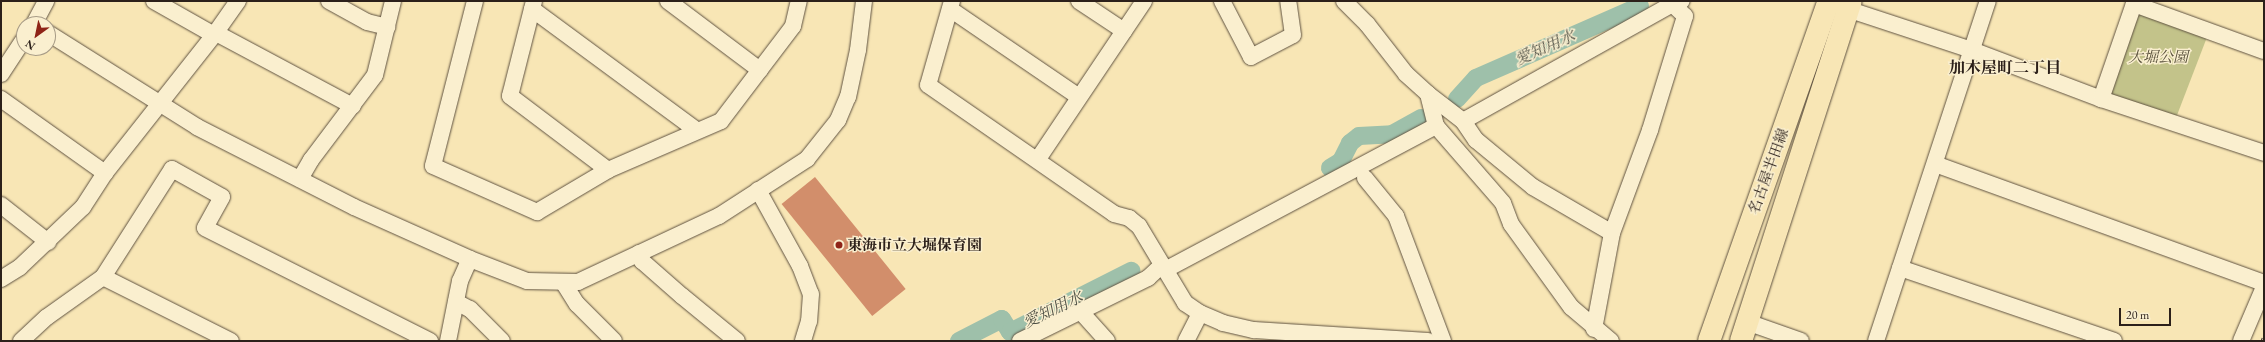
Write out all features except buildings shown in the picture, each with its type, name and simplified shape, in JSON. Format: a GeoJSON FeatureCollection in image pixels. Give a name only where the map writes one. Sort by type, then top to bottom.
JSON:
{"type":"FeatureCollection","features":[{"type":"Feature","properties":{"kind":"main road","name":"名古屋半田線"},"geometry":{"type":"LineString","coordinates":[[1744,331],[1835,3]]}},
{"type":"Feature","properties":{"kind":"main road","name":"名古屋半田線"},"geometry":{"type":"LineString","coordinates":[[1708,341],[1835,3]]}},
{"type":"Feature","properties":{"kind":"street"},"geometry":{"type":"LineString","coordinates":[[154,1],[353,106]]}},
{"type":"Feature","properties":{"kind":"street"},"geometry":{"type":"LineString","coordinates":[[1,279],[20,268],[83,207],[105,173],[215,34],[238,1]]}},
{"type":"Feature","properties":{"kind":"street"},"geometry":{"type":"LineString","coordinates":[[328,1],[367,22],[387,27]]}},
{"type":"Feature","properties":{"kind":"street"},"geometry":{"type":"LineString","coordinates":[[300,179],[311,160],[375,75],[394,1]]}},
{"type":"Feature","properties":{"kind":"street"},"geometry":{"type":"LineString","coordinates":[[475,1],[433,166],[537,212],[608,170],[696,130],[721,121],[793,26],[799,1]]}},
{"type":"Feature","properties":{"kind":"street"},"geometry":{"type":"LineString","coordinates":[[668,1],[760,70]]}},
{"type":"Feature","properties":{"kind":"street"},"geometry":{"type":"LineString","coordinates":[[56,38],[146,93],[160,104],[197,127],[354,207],[470,259],[527,281],[578,282],[719,216],[807,159],[838,120],[848,97],[858,50],[864,1]]}},
{"type":"Feature","properties":{"kind":"street"},"geometry":{"type":"LineString","coordinates":[[1079,1],[1124,31]]}},
{"type":"Feature","properties":{"kind":"street"},"geometry":{"type":"LineString","coordinates":[[1038,159],[1144,1]]}},
{"type":"Feature","properties":{"kind":"street"},"geometry":{"type":"LineString","coordinates":[[1222,1],[1251,57],[1293,35],[1288,1]]}},
{"type":"Feature","properties":{"kind":"street"},"geometry":{"type":"LineString","coordinates":[[1344,1],[1367,24],[1406,74],[1428,94],[1464,121],[1476,140],[1533,187],[1612,233]]}},
{"type":"Feature","properties":{"kind":"street"},"geometry":{"type":"LineString","coordinates":[[1876,341],[1988,1]]}},
{"type":"Feature","properties":{"kind":"street"},"geometry":{"type":"LineString","coordinates":[[37,16],[42,2]]}},
{"type":"Feature","properties":{"kind":"street"},"geometry":{"type":"LineString","coordinates":[[2101,99],[2135,2],[2264,51]]}},
{"type":"Feature","properties":{"kind":"street"},"geometry":{"type":"LineString","coordinates":[[1464,121],[1677,3],[1685,16],[1650,130],[1612,233],[1594,329]]}},
{"type":"Feature","properties":{"kind":"street"},"geometry":{"type":"LineString","coordinates":[[1835,3],[1972,50],[2101,99],[2264,153]]}},
{"type":"Feature","properties":{"kind":"street"},"geometry":{"type":"LineString","coordinates":[[608,170],[510,96],[533,5],[696,130]]}},
{"type":"Feature","properties":{"kind":"street"},"geometry":{"type":"LineString","coordinates":[[1079,97],[951,5],[928,85],[1038,159],[1114,214],[1129,218],[1139,226],[1185,303],[1200,313],[1224,323],[1254,330],[1366,339],[1428,341]]}},
{"type":"Feature","properties":{"kind":"street"},"geometry":{"type":"LineString","coordinates":[[1,74],[16,51]]}},
{"type":"Feature","properties":{"kind":"street"},"geometry":{"type":"LineString","coordinates":[[1428,94],[1436,126],[1504,203],[1511,224],[1571,306],[1594,329],[1611,341]]}},
{"type":"Feature","properties":{"kind":"street"},"geometry":{"type":"LineString","coordinates":[[1,99],[105,173]]}},
{"type":"Feature","properties":{"kind":"street"},"geometry":{"type":"LineString","coordinates":[[1020,341],[1148,278],[1164,268],[1436,126]]}},
{"type":"Feature","properties":{"kind":"street"},"geometry":{"type":"LineString","coordinates":[[1935,164],[2264,284]]}},
{"type":"Feature","properties":{"kind":"street"},"geometry":{"type":"LineString","coordinates":[[25,340],[52,313],[103,276],[172,168],[222,197],[205,228],[404,336],[430,341]]}},
{"type":"Feature","properties":{"kind":"street"},"geometry":{"type":"LineString","coordinates":[[1365,178],[1396,216],[1442,341]]}},
{"type":"Feature","properties":{"kind":"street"},"geometry":{"type":"LineString","coordinates":[[758,190],[800,266],[811,294],[809,321],[803,341]]}},
{"type":"Feature","properties":{"kind":"street"},"geometry":{"type":"LineString","coordinates":[[1,205],[48,242]]}},
{"type":"Feature","properties":{"kind":"street"},"geometry":{"type":"LineString","coordinates":[[639,253],[642,261],[737,341]]}},
{"type":"Feature","properties":{"kind":"street"},"geometry":{"type":"LineString","coordinates":[[448,341],[460,281],[470,259]]}},
{"type":"Feature","properties":{"kind":"street"},"geometry":{"type":"LineString","coordinates":[[1900,268],[2114,341]]}},
{"type":"Feature","properties":{"kind":"street"},"geometry":{"type":"LineString","coordinates":[[103,276],[231,341]]}},
{"type":"Feature","properties":{"kind":"street"},"geometry":{"type":"LineString","coordinates":[[563,282],[576,304],[614,341]]}},
{"type":"Feature","properties":{"kind":"street"},"geometry":{"type":"LineString","coordinates":[[2241,341],[2264,287]]}},
{"type":"Feature","properties":{"kind":"street"},"geometry":{"type":"LineString","coordinates":[[456,302],[470,309],[502,341]]}},
{"type":"Feature","properties":{"kind":"street"},"geometry":{"type":"LineString","coordinates":[[1081,312],[1107,341]]}},
{"type":"Feature","properties":{"kind":"street"},"geometry":{"type":"LineString","coordinates":[[1186,341],[1200,313]]}},
{"type":"Feature","properties":{"kind":"street"},"geometry":{"type":"LineString","coordinates":[[1744,331],[1802,341]]}},
{"type":"Feature","properties":{"kind":"green space","name":"大堀公園"},"geometry":{"type":"Polygon","coordinates":[[[2134,4],[2209,33],[2172,127],[2098,98],[2134,4]]]}},
{"type":"Feature","properties":{"kind":"waterway","name":"愛知用水"},"geometry":{"type":"LineString","coordinates":[[1457,99],[1476,78],[1640,6]]}},
{"type":"Feature","properties":{"kind":"waterway","name":"愛知用水"},"geometry":{"type":"LineString","coordinates":[[1330,168],[1341,161],[1350,143],[1359,136],[1392,134],[1421,118]]}},
{"type":"Feature","properties":{"kind":"waterway","name":"愛知用水"},"geometry":{"type":"LineString","coordinates":[[959,341],[1002,319],[1010,332],[1131,271]]}},
{"type":"Feature","properties":{"kind":"place","name":"東海市立大堀保育園"},"geometry":{"type":"Point","coordinates":[839,245]}},
{"type":"Feature","properties":{"kind":"district","name":"加木屋町二丁目"},"geometry":{"type":"Point","coordinates":[2005,68]}}]}
